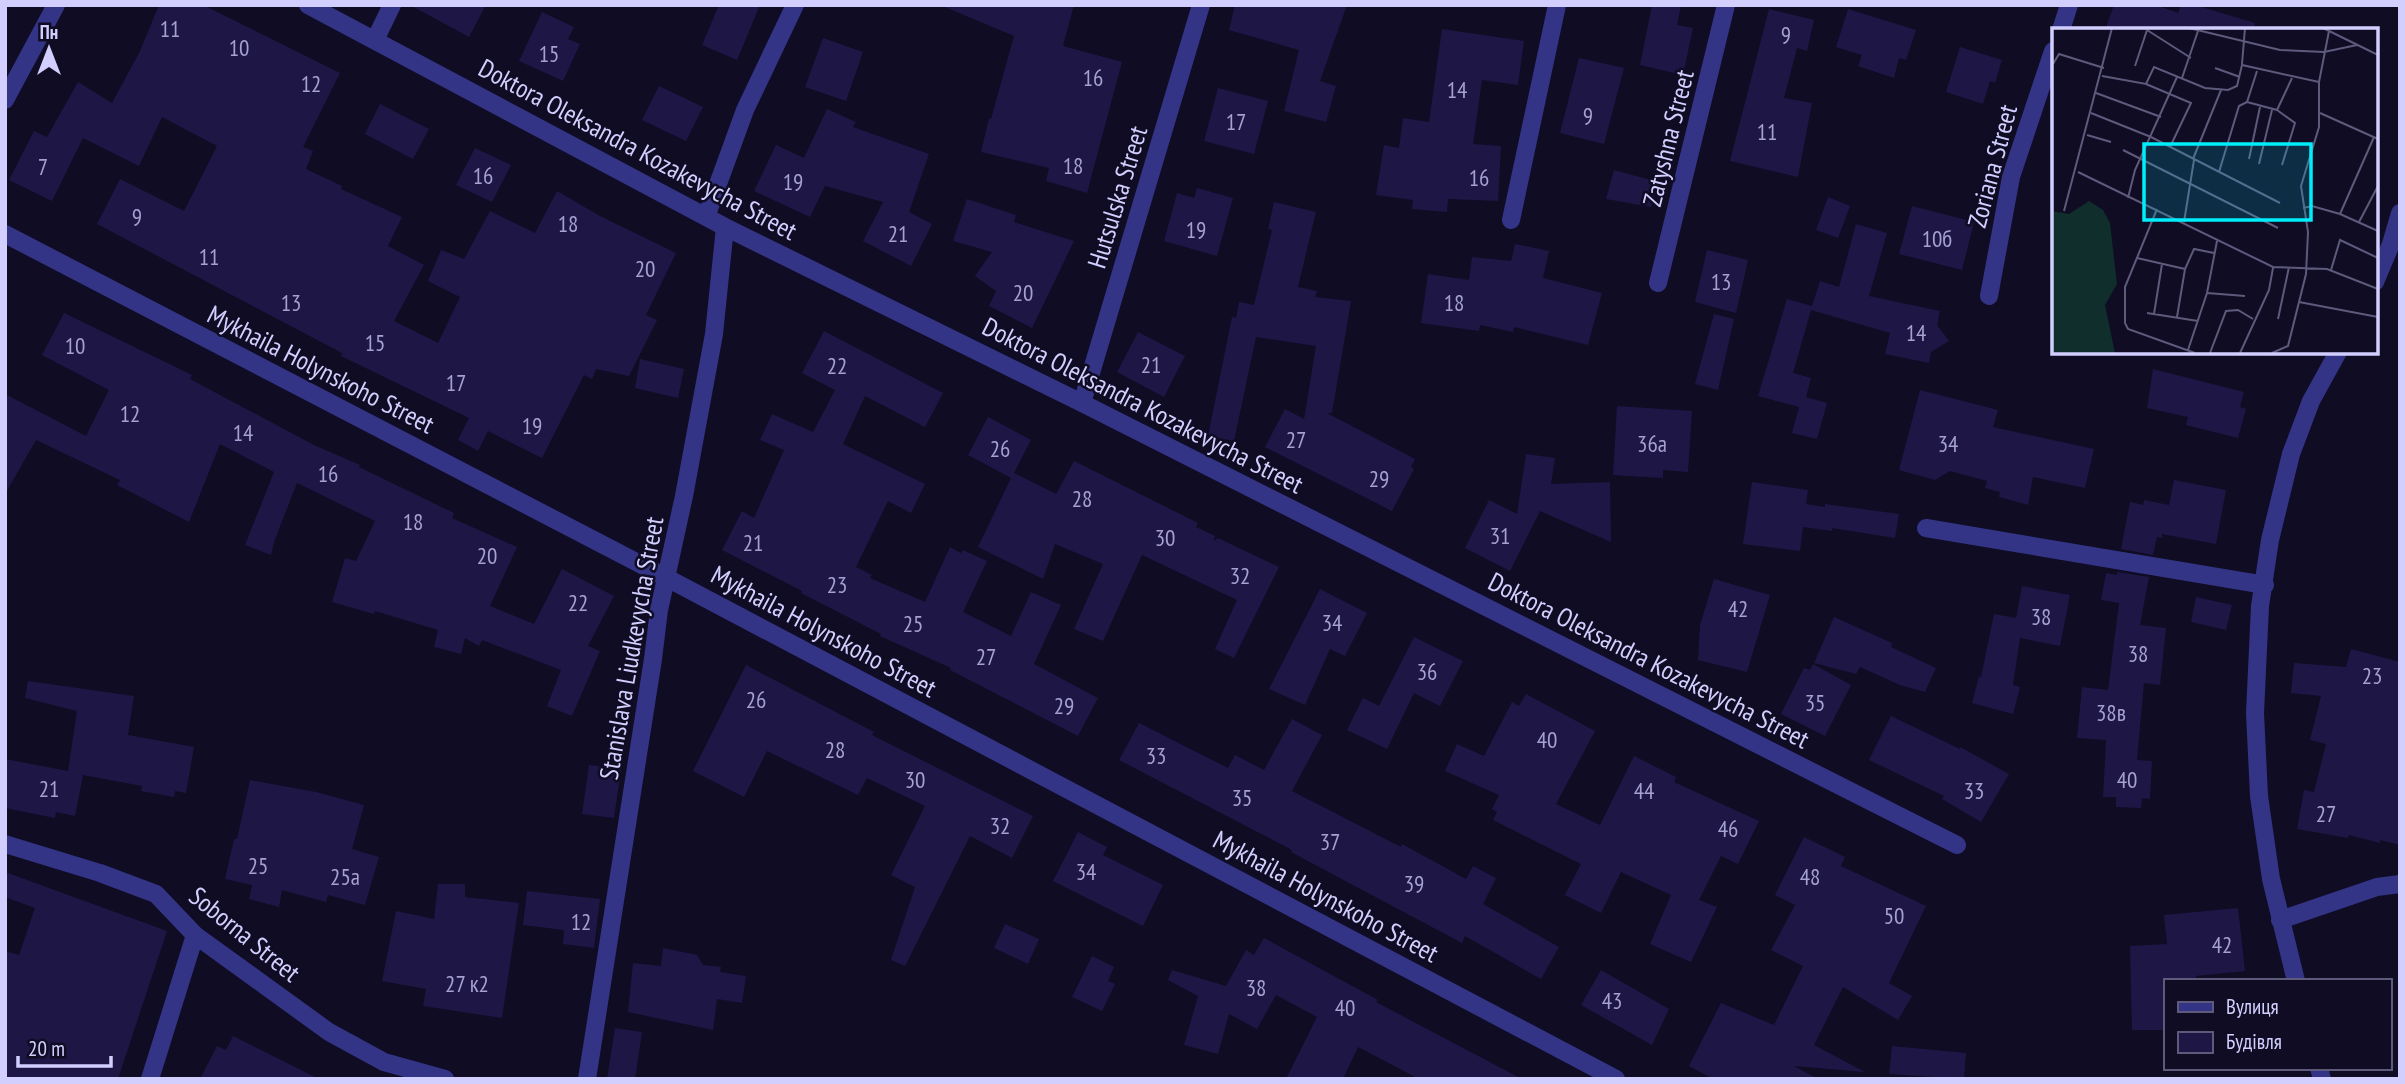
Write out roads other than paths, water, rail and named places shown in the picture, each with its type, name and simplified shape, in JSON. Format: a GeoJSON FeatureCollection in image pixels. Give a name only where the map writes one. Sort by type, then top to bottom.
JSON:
{"type":"FeatureCollection","features":[{"type":"Feature","properties":{"kind":"street"},"geometry":{"type":"LineString","coordinates":[[5,100],[56,5]]}},
{"type":"Feature","properties":{"kind":"street","name":"Doktora Oleksandra Kozakevycha Street"},"geometry":{"type":"LineString","coordinates":[[308,5],[725,227],[1082,403],[1957,845]]}},
{"type":"Feature","properties":{"kind":"street"},"geometry":{"type":"LineString","coordinates":[[375,40],[392,5]]}},
{"type":"Feature","properties":{"kind":"street"},"geometry":{"type":"LineString","coordinates":[[706,217],[745,110],[795,5]]}},
{"type":"Feature","properties":{"kind":"street","name":"Hutsulska Street"},"geometry":{"type":"LineString","coordinates":[[1082,403],[1201,5]]}},
{"type":"Feature","properties":{"kind":"street"},"geometry":{"type":"LineString","coordinates":[[1511,220],[1557,5]]}},
{"type":"Feature","properties":{"kind":"street","name":"Zatyshna Street"},"geometry":{"type":"LineString","coordinates":[[1658,283],[1726,5]]}},
{"type":"Feature","properties":{"kind":"street"},"geometry":{"type":"LineString","coordinates":[[2062,28],[2069,5]]}},
{"type":"Feature","properties":{"kind":"street","name":"Zoriana Street"},"geometry":{"type":"LineString","coordinates":[[1989,296],[2011,177],[2052,54]]}},
{"type":"Feature","properties":{"kind":"street"},"geometry":{"type":"LineString","coordinates":[[2377,276],[2400,213]]}},
{"type":"Feature","properties":{"kind":"street","name":"Stanislava Liudkevycha Street"},"geometry":{"type":"LineString","coordinates":[[587,1079],[659,610],[714,334],[725,227]]}},
{"type":"Feature","properties":{"kind":"street","name":"Mykhaila Holynskoho Street"},"geometry":{"type":"LineString","coordinates":[[5,234],[667,578],[1616,1079]]}},
{"type":"Feature","properties":{"kind":"street"},"geometry":{"type":"LineString","coordinates":[[2295,979],[2280,920],[2263,833],[2255,731],[2260,606],[2270,540],[2291,454],[2311,401],[2337,354]]}},
{"type":"Feature","properties":{"kind":"street"},"geometry":{"type":"LineString","coordinates":[[1926,528],[2265,584]]}},
{"type":"Feature","properties":{"kind":"street","name":"Soborna Street"},"geometry":{"type":"LineString","coordinates":[[5,844],[100,873],[156,894],[195,935],[329,1032],[384,1062],[445,1079]]}},
{"type":"Feature","properties":{"kind":"street"},"geometry":{"type":"LineString","coordinates":[[2280,920],[2377,887],[2400,884]]}},
{"type":"Feature","properties":{"kind":"street"},"geometry":{"type":"LineString","coordinates":[[150,1079],[195,935]]}}]}
